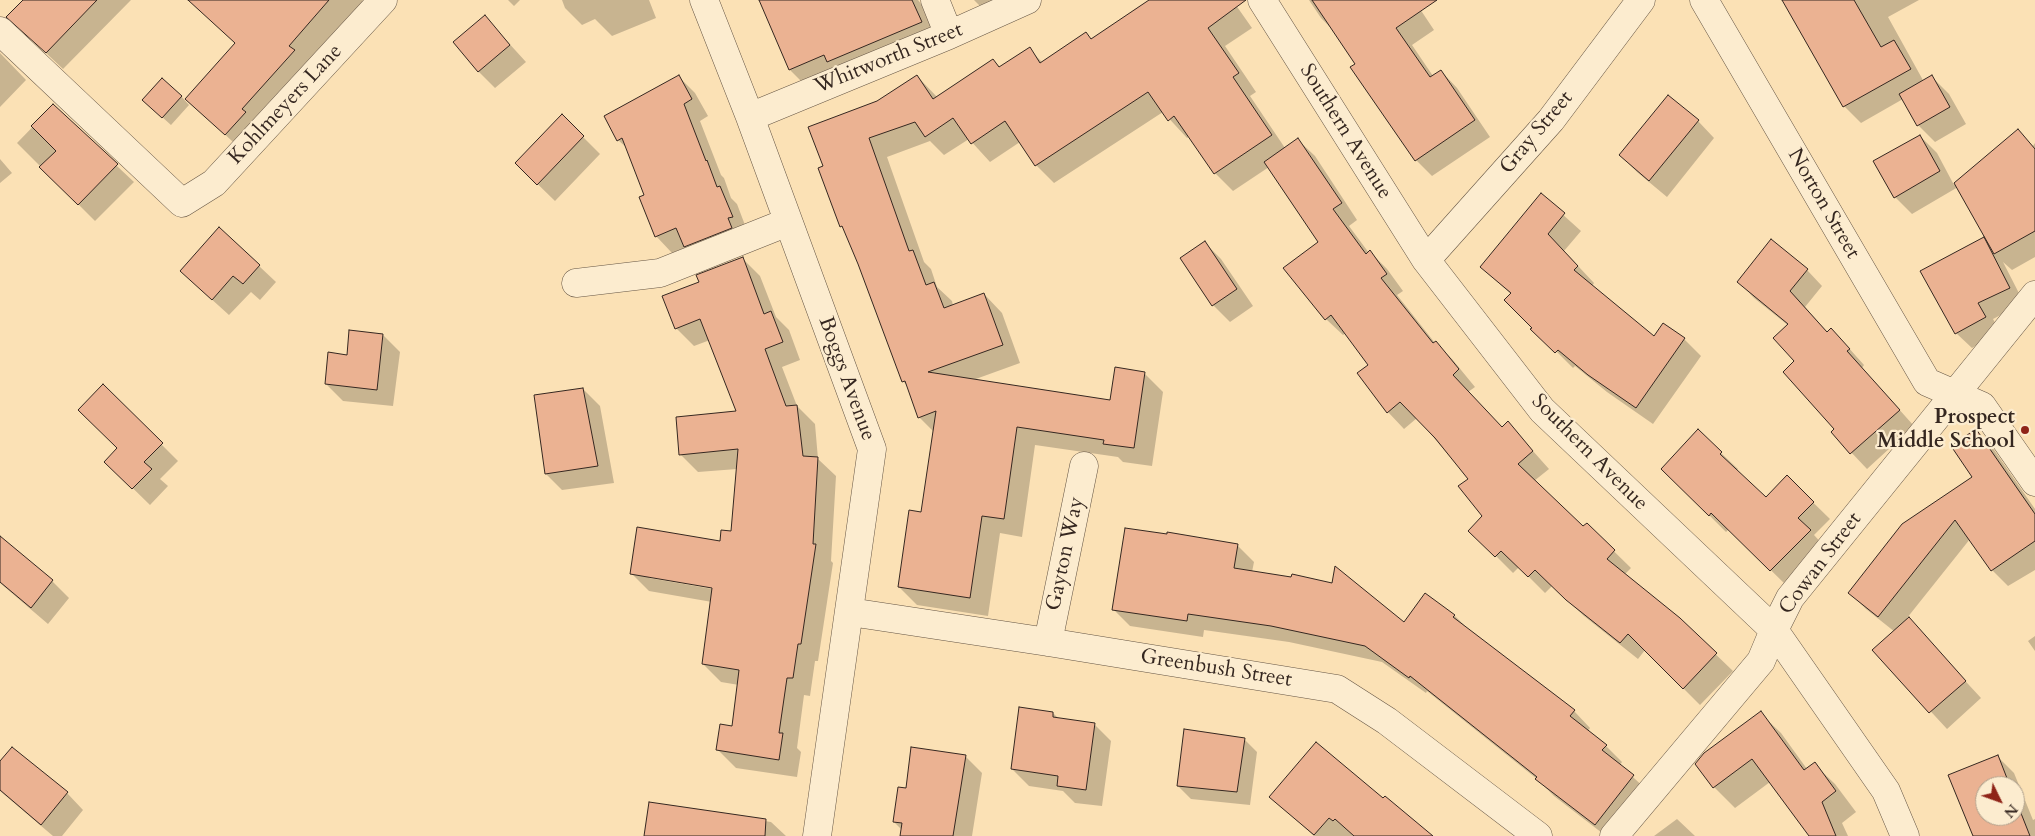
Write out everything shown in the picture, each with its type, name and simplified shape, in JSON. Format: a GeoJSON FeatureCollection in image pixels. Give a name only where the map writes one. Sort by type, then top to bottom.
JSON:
{"type":"FeatureCollection","features":[{"type":"Feature","properties":{"kind":"street","name":"Kohlmeyers Lane"},"geometry":{"type":"LineString","coordinates":[[0,31],[182,203],[214,183],[383,0]]}},
{"type":"Feature","properties":{"kind":"street","name":"Boggs Avenue"},"geometry":{"type":"LineString","coordinates":[[704,0],[750,117],[872,449],[817,836]]}},
{"type":"Feature","properties":{"kind":"street"},"geometry":{"type":"LineString","coordinates":[[935,0],[949,35]]}},
{"type":"Feature","properties":{"kind":"street","name":"Whitworth Street"},"geometry":{"type":"LineString","coordinates":[[750,117],[949,35],[1027,0]]}},
{"type":"Feature","properties":{"kind":"street","name":"Southern Avenue"},"geometry":{"type":"LineString","coordinates":[[1262,0],[1426,260],[1542,410],[1774,630],[1886,790],[1905,836]]}},
{"type":"Feature","properties":{"kind":"street","name":"Gray Street"},"geometry":{"type":"LineString","coordinates":[[1426,260],[1550,120],[1641,0]]}},
{"type":"Feature","properties":{"kind":"street","name":"Norton Street"},"geometry":{"type":"LineString","coordinates":[[1704,0],[1927,382],[1982,406],[2035,482]]}},
{"type":"Feature","properties":{"kind":"street"},"geometry":{"type":"LineString","coordinates":[[576,283],[660,273],[788,222]]}},
{"type":"Feature","properties":{"kind":"street","name":"Cowan Street"},"geometry":{"type":"LineString","coordinates":[[1614,836],[1761,662],[1790,598],[2035,295]]}},
{"type":"Feature","properties":{"kind":"street","name":"Gayton Way"},"geometry":{"type":"LineString","coordinates":[[1048,642],[1084,466]]}},
{"type":"Feature","properties":{"kind":"street","name":"Greenbush Street"},"geometry":{"type":"LineString","coordinates":[[850,612],[1337,689],[1387,721],[1538,836]]}},
{"type":"Feature","properties":{"kind":"building"},"geometry":{"type":"Polygon","coordinates":[[[23,0],[97,0],[46,53],[6,17],[23,0]]]}},
{"type":"Feature","properties":{"kind":"building"},"geometry":{"type":"Polygon","coordinates":[[[188,0],[329,0],[289,46],[295,50],[242,109],[246,112],[225,135],[185,99],[235,43],[188,0]]]}},
{"type":"Feature","properties":{"kind":"building"},"geometry":{"type":"Polygon","coordinates":[[[759,0],[912,0],[922,22],[827,62],[824,55],[789,70],[759,0]]]}},
{"type":"Feature","properties":{"kind":"building"},"geometry":{"type":"Polygon","coordinates":[[[1149,0],[1246,0],[1208,28],[1239,73],[1233,77],[1272,135],[1214,174],[1174,116],[1168,121],[1148,92],[1035,166],[1005,121],[971,144],[953,118],[925,137],[915,122],[869,138],[909,251],[913,250],[926,285],[934,282],[944,308],[984,293],[1003,345],[928,372],[1110,400],[1115,367],[1145,372],[1134,448],[1103,444],[1104,440],[1017,427],[1004,519],[982,516],[970,598],[898,587],[909,510],[921,512],[936,411],[918,418],[905,381],[902,382],[858,264],[842,226],[840,227],[818,168],[823,166],[808,127],[877,101],[917,75],[933,99],[993,59],[999,67],[1030,47],[1040,63],[1086,32],[1091,39],[1149,0]]]}},
{"type":"Feature","properties":{"kind":"building"},"geometry":{"type":"Polygon","coordinates":[[[1312,0],[1437,0],[1396,28],[1430,77],[1441,70],[1475,120],[1415,161],[1350,67],[1355,64],[1312,0]]]}},
{"type":"Feature","properties":{"kind":"building"},"geometry":{"type":"Polygon","coordinates":[[[1782,0],[1854,0],[1881,47],[1894,40],[1911,69],[1843,107],[1782,0]]]}},
{"type":"Feature","properties":{"kind":"building"},"geometry":{"type":"Polygon","coordinates":[[[485,15],[510,45],[478,72],[453,42],[485,15]]]}},
{"type":"Feature","properties":{"kind":"building"},"geometry":{"type":"Polygon","coordinates":[[[679,75],[692,99],[684,104],[717,187],[720,186],[733,217],[728,218],[732,228],[684,247],[676,228],[655,237],[639,197],[644,195],[622,138],[617,141],[604,116],[679,75]]]}},
{"type":"Feature","properties":{"kind":"building"},"geometry":{"type":"Polygon","coordinates":[[[1932,75],[1950,107],[1917,126],[1899,94],[1932,75]]]}},
{"type":"Feature","properties":{"kind":"building"},"geometry":{"type":"Polygon","coordinates":[[[162,78],[182,96],[162,118],[142,100],[162,78]]]}},
{"type":"Feature","properties":{"kind":"building"},"geometry":{"type":"Polygon","coordinates":[[[1668,95],[1699,120],[1649,181],[1619,155],[1668,95]]]}},
{"type":"Feature","properties":{"kind":"building"},"geometry":{"type":"Polygon","coordinates":[[[53,104],[118,164],[78,205],[39,167],[56,151],[31,126],[53,104]]]}},
{"type":"Feature","properties":{"kind":"building"},"geometry":{"type":"Polygon","coordinates":[[[562,114],[584,136],[537,185],[515,163],[562,114]]]}},
{"type":"Feature","properties":{"kind":"building"},"geometry":{"type":"Polygon","coordinates":[[[2018,129],[2035,149],[2035,231],[1994,254],[1954,183],[2018,129]]]}},
{"type":"Feature","properties":{"kind":"building"},"geometry":{"type":"Polygon","coordinates":[[[1920,135],[1940,171],[1894,198],[1873,161],[1920,135]]]}},
{"type":"Feature","properties":{"kind":"building"},"geometry":{"type":"Polygon","coordinates":[[[1298,138],[1342,203],[1333,209],[1366,254],[1370,250],[1387,274],[1381,278],[1433,343],[1436,341],[1459,369],[1453,375],[1502,427],[1508,421],[1533,451],[1518,464],[1583,526],[1587,523],[1615,550],[1607,559],[1680,618],[1717,653],[1683,689],[1628,634],[1620,643],[1566,600],[1535,570],[1528,577],[1501,551],[1495,557],[1468,531],[1482,516],[1458,486],[1468,479],[1435,438],[1400,402],[1387,413],[1357,373],[1368,365],[1331,315],[1325,320],[1283,268],[1318,242],[1264,162],[1298,138]]]}},
{"type":"Feature","properties":{"kind":"building"},"geometry":{"type":"Polygon","coordinates":[[[1541,193],[1565,213],[1548,234],[1578,266],[1574,270],[1654,336],[1663,323],[1685,338],[1636,408],[1588,375],[1558,350],[1555,353],[1504,300],[1511,293],[1480,267],[1541,193]]]}},
{"type":"Feature","properties":{"kind":"building"},"geometry":{"type":"Polygon","coordinates":[[[219,227],[260,265],[243,284],[233,276],[212,300],[180,271],[219,227]]]}},
{"type":"Feature","properties":{"kind":"building"},"geometry":{"type":"Polygon","coordinates":[[[1984,237],[2010,288],[1978,303],[1986,317],[1955,334],[1920,271],[1984,237]]]}},
{"type":"Feature","properties":{"kind":"building"},"geometry":{"type":"Polygon","coordinates":[[[1771,239],[1808,269],[1790,291],[1827,332],[1831,328],[1850,349],[1847,351],[1900,410],[1850,454],[1831,432],[1834,429],[1783,372],[1794,361],[1773,338],[1788,324],[1737,282],[1771,239]]]}},
{"type":"Feature","properties":{"kind":"building"},"geometry":{"type":"Polygon","coordinates":[[[1205,241],[1237,289],[1212,306],[1180,258],[1205,241]]]}},
{"type":"Feature","properties":{"kind":"building"},"geometry":{"type":"Polygon","coordinates":[[[743,257],[764,314],[771,311],[783,342],[765,349],[786,406],[797,405],[803,456],[818,457],[813,544],[816,544],[801,644],[798,644],[793,678],[787,678],[779,733],[783,733],[779,760],[716,750],[720,724],[732,726],[739,670],[702,664],[712,588],[630,574],[637,527],[720,541],[721,530],[731,531],[738,449],[679,455],[676,417],[736,411],[700,319],[675,329],[662,296],[699,282],[696,275],[743,257]]]}},
{"type":"Feature","properties":{"kind":"building"},"geometry":{"type":"Polygon","coordinates":[[[349,330],[383,334],[377,390],[325,384],[328,352],[347,355],[349,330]]]}},
{"type":"Feature","properties":{"kind":"building"},"geometry":{"type":"Polygon","coordinates":[[[103,384],[163,443],[144,462],[152,469],[132,489],[104,462],[117,448],[78,410],[103,384]]]}},
{"type":"Feature","properties":{"kind":"building"},"geometry":{"type":"Polygon","coordinates":[[[583,388],[598,466],[545,474],[534,395],[583,388]]]}},
{"type":"Feature","properties":{"kind":"building"},"geometry":{"type":"Polygon","coordinates":[[[1698,429],[1722,452],[1720,454],[1766,497],[1787,475],[1814,502],[1798,518],[1811,530],[1770,571],[1711,513],[1709,516],[1661,469],[1698,429]]]}},
{"type":"Feature","properties":{"kind":"building"},"geometry":{"type":"Polygon","coordinates":[[[1976,429],[2035,514],[2035,541],[1991,571],[1955,520],[1878,617],[1848,593],[1902,524],[1972,477],[1951,446],[1976,429]]]}},
{"type":"Feature","properties":{"kind":"building"},"geometry":{"type":"Polygon","coordinates":[[[1125,528],[1167,534],[1167,532],[1238,544],[1234,568],[1291,577],[1292,574],[1332,583],[1335,566],[1404,622],[1425,593],[1455,615],[1453,617],[1575,710],[1570,716],[1607,745],[1602,750],[1634,775],[1595,825],[1535,779],[1537,777],[1410,676],[1409,678],[1365,646],[1271,626],[1188,614],[1187,621],[1112,610],[1125,528]]]}},
{"type":"Feature","properties":{"kind":"building"},"geometry":{"type":"Polygon","coordinates":[[[0,536],[53,580],[31,608],[0,582],[0,536]]]}},
{"type":"Feature","properties":{"kind":"building"},"geometry":{"type":"Polygon","coordinates":[[[1909,617],[1966,681],[1929,713],[1872,650],[1909,617]]]}},
{"type":"Feature","properties":{"kind":"building"},"geometry":{"type":"Polygon","coordinates":[[[1019,707],[1053,712],[1053,717],[1095,723],[1086,790],[1057,786],[1058,776],[1011,769],[1019,707]]]}},
{"type":"Feature","properties":{"kind":"building"},"geometry":{"type":"Polygon","coordinates":[[[1761,711],[1804,770],[1815,762],[1836,791],[1822,802],[1836,836],[1809,836],[1752,759],[1713,788],[1695,764],[1704,753],[1761,711]]]}},
{"type":"Feature","properties":{"kind":"building"},"geometry":{"type":"Polygon","coordinates":[[[1184,729],[1245,738],[1237,792],[1177,786],[1184,729]]]}},
{"type":"Feature","properties":{"kind":"building"},"geometry":{"type":"Polygon","coordinates":[[[1316,742],[1383,798],[1385,796],[1433,836],[1354,836],[1335,819],[1333,821],[1329,818],[1314,835],[1269,797],[1316,742]]]}},
{"type":"Feature","properties":{"kind":"building"},"geometry":{"type":"Polygon","coordinates":[[[12,747],[68,792],[41,825],[0,790],[0,761],[12,747]]]}},
{"type":"Feature","properties":{"kind":"building"},"geometry":{"type":"Polygon","coordinates":[[[911,747],[966,755],[953,836],[900,836],[902,823],[893,822],[898,787],[906,788],[911,747]]]}},
{"type":"Feature","properties":{"kind":"building"},"geometry":{"type":"Polygon","coordinates":[[[1998,755],[2006,776],[1975,776],[1975,826],[2025,826],[2025,823],[2030,836],[1973,836],[1948,775],[1998,755]]]}},
{"type":"Feature","properties":{"kind":"building"},"geometry":{"type":"Polygon","coordinates":[[[649,802],[766,819],[765,836],[644,836],[649,802]]]}},
{"type":"Feature","properties":{"kind":"place","name":"Prospect Middle School"},"geometry":{"type":"Point","coordinates":[2025,430]}}]}
